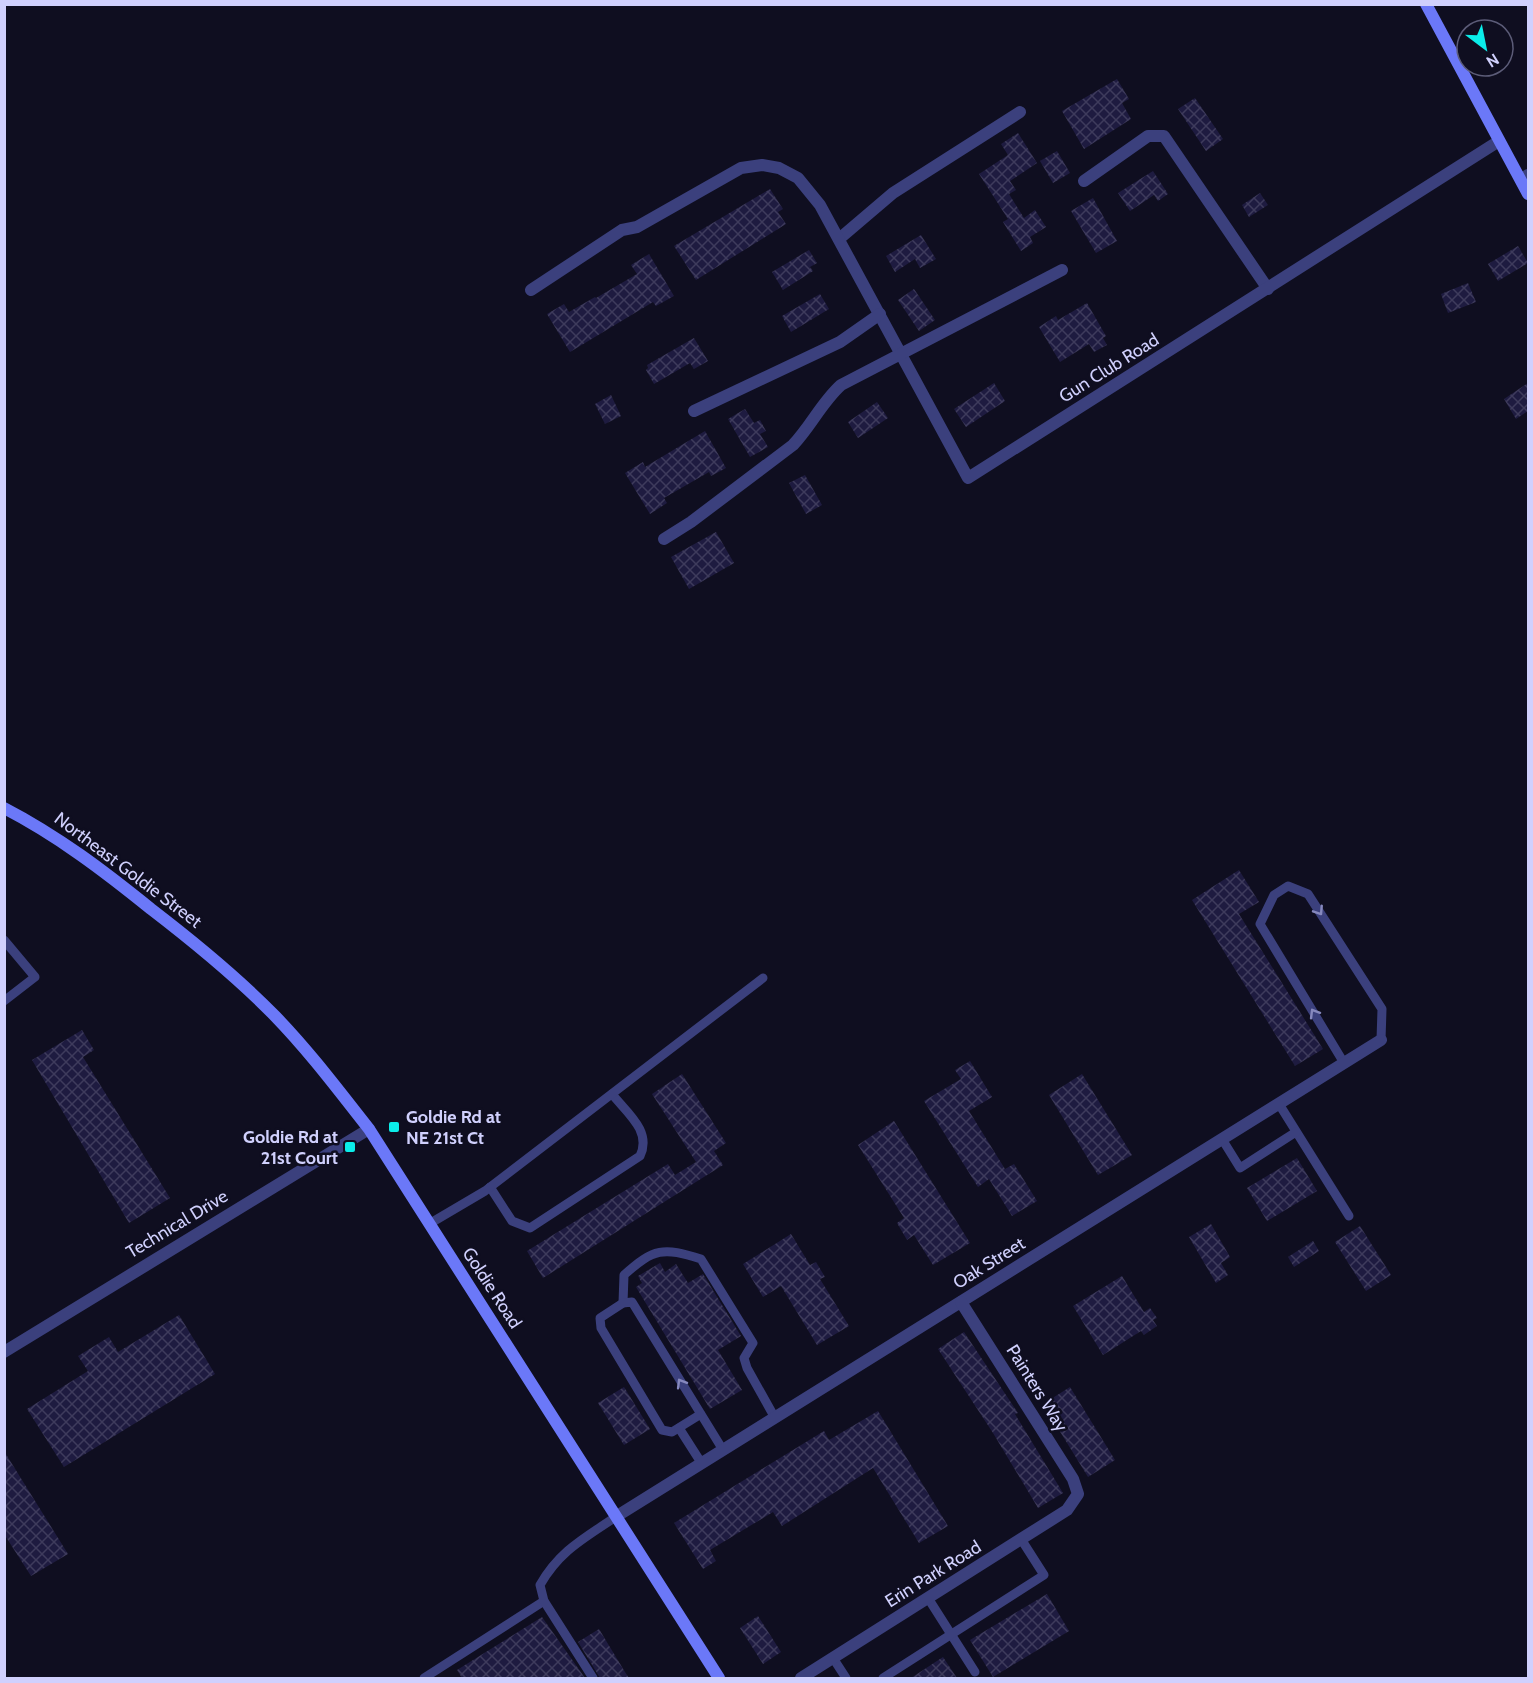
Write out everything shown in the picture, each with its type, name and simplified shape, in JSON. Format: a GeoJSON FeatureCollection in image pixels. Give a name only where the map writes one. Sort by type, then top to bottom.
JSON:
{"type":"FeatureCollection","features":[{"type":"Feature","properties":{"kind":"street"},"geometry":{"type":"LineString","coordinates":[[1426,4],[1499,141],[1525,178],[1528,194]]}},
{"type":"Feature","properties":{"kind":"street"},"geometry":{"type":"LineString","coordinates":[[838,239],[893,193],[1020,112]]}},
{"type":"Feature","properties":{"kind":"street"},"geometry":{"type":"LineString","coordinates":[[1084,181],[1148,136],[1164,136],[1268,289]]}},
{"type":"Feature","properties":{"kind":"street","name":"Gun Club Road"},"geometry":{"type":"LineString","coordinates":[[531,290],[622,230],[637,227],[741,168],[762,165],[779,168],[798,178],[820,205],[968,478],[1499,141]]}},
{"type":"Feature","properties":{"kind":"street"},"geometry":{"type":"LineString","coordinates":[[664,538],[700,515],[793,445],[807,430],[828,397],[841,385],[1062,270]]}},
{"type":"Feature","properties":{"kind":"street"},"geometry":{"type":"LineString","coordinates":[[694,411],[840,342],[880,314]]}},
{"type":"Feature","properties":{"kind":"street","name":"Northeast Goldie Street"},"geometry":{"type":"LineString","coordinates":[[4,808],[43,828],[84,856],[198,945]]}},
{"type":"Feature","properties":{"kind":"street","name":"Goldie Road"},"geometry":{"type":"LineString","coordinates":[[198,945],[275,1016],[369,1129],[719,1678]]}},
{"type":"Feature","properties":{"kind":"street","name":"Oak Street"},"geometry":{"type":"LineString","coordinates":[[617,1516],[1381,1040]]}},
{"type":"Feature","properties":{"kind":"street","name":"Technical Drive"},"geometry":{"type":"LineString","coordinates":[[4,1352],[369,1129]]}},
{"type":"Feature","properties":{"kind":"street","name":"Painters Way"},"geometry":{"type":"LineString","coordinates":[[961,1302],[1073,1479],[1078,1494]]}},
{"type":"Feature","properties":{"kind":"street","name":"Erin Park Road"},"geometry":{"type":"LineString","coordinates":[[801,1678],[1067,1510],[1078,1494]]}},
{"type":"Feature","properties":{"kind":"lane"},"geometry":{"type":"LineString","coordinates":[[1344,1063],[1260,924],[1274,895],[1288,886],[1308,894],[1382,1010],[1381,1040]]}},
{"type":"Feature","properties":{"kind":"lane"},"geometry":{"type":"LineString","coordinates":[[4,940],[35,977],[4,1001]]}},
{"type":"Feature","properties":{"kind":"lane"},"geometry":{"type":"LineString","coordinates":[[429,1224],[490,1187],[763,978]]}},
{"type":"Feature","properties":{"kind":"lane"},"geometry":{"type":"LineString","coordinates":[[490,1187],[512,1221],[530,1228],[640,1156],[646,1145],[645,1135],[612,1094]]}},
{"type":"Feature","properties":{"kind":"lane"},"geometry":{"type":"LineString","coordinates":[[1279,1104],[1349,1216]]}},
{"type":"Feature","properties":{"kind":"lane"},"geometry":{"type":"LineString","coordinates":[[1222,1139],[1240,1168],[1296,1132]]}},
{"type":"Feature","properties":{"kind":"lane"},"geometry":{"type":"LineString","coordinates":[[623,1303],[624,1275],[640,1261],[662,1250],[700,1259],[753,1343],[744,1358],[774,1418]]}},
{"type":"Feature","properties":{"kind":"lane"},"geometry":{"type":"LineString","coordinates":[[700,1414],[672,1432],[662,1430],[601,1328],[600,1318],[623,1303],[632,1302],[723,1450]]}},
{"type":"Feature","properties":{"kind":"lane"},"geometry":{"type":"LineString","coordinates":[[679,1428],[702,1464]]}},
{"type":"Feature","properties":{"kind":"lane"},"geometry":{"type":"LineString","coordinates":[[593,1678],[543,1601],[540,1585],[551,1565],[564,1551],[617,1516]]}},
{"type":"Feature","properties":{"kind":"lane"},"geometry":{"type":"LineString","coordinates":[[883,1678],[1044,1575],[1021,1539]]}},
{"type":"Feature","properties":{"kind":"lane"},"geometry":{"type":"LineString","coordinates":[[928,1598],[975,1672]]}},
{"type":"Feature","properties":{"kind":"lane"},"geometry":{"type":"LineString","coordinates":[[424,1678],[543,1601]]}},
{"type":"Feature","properties":{"kind":"lane"},"geometry":{"type":"LineString","coordinates":[[833,1659],[846,1678]]}},
{"type":"Feature","properties":{"kind":"building"},"geometry":{"type":"Polygon","coordinates":[[[1117,79],[1129,99],[1122,103],[1131,119],[1084,149],[1062,111],[1117,79]]]}},
{"type":"Feature","properties":{"kind":"building"},"geometry":{"type":"Polygon","coordinates":[[[1195,98],[1223,139],[1206,151],[1178,109],[1195,98]]]}},
{"type":"Feature","properties":{"kind":"building"},"geometry":{"type":"Polygon","coordinates":[[[1018,133],[1037,163],[1010,181],[1016,190],[1009,194],[1024,218],[1035,210],[1046,227],[1030,237],[1033,243],[1021,251],[1003,222],[1008,219],[979,174],[1008,155],[1001,144],[1018,133]]]}},
{"type":"Feature","properties":{"kind":"building"},"geometry":{"type":"Polygon","coordinates":[[[1057,151],[1070,173],[1053,183],[1040,161],[1057,151]]]}},
{"type":"Feature","properties":{"kind":"building"},"geometry":{"type":"Polygon","coordinates":[[[1153,171],[1168,194],[1158,201],[1154,195],[1130,211],[1118,193],[1153,171]]]}},
{"type":"Feature","properties":{"kind":"building"},"geometry":{"type":"Polygon","coordinates":[[[770,189],[783,209],[778,212],[786,224],[696,280],[674,246],[770,189]]]}},
{"type":"Feature","properties":{"kind":"building"},"geometry":{"type":"Polygon","coordinates":[[[1260,193],[1268,205],[1249,217],[1242,205],[1260,193]]]}},
{"type":"Feature","properties":{"kind":"building"},"geometry":{"type":"Polygon","coordinates":[[[1093,198],[1117,241],[1096,253],[1071,211],[1093,198]]]}},
{"type":"Feature","properties":{"kind":"building"},"geometry":{"type":"Polygon","coordinates":[[[921,235],[936,259],[920,268],[915,259],[895,272],[886,256],[921,235]]]}},
{"type":"Feature","properties":{"kind":"building"},"geometry":{"type":"Polygon","coordinates":[[[1518,246],[1528,263],[1498,281],[1488,264],[1518,246]]]}},
{"type":"Feature","properties":{"kind":"building"},"geometry":{"type":"Polygon","coordinates":[[[809,250],[817,263],[810,267],[813,271],[783,290],[772,272],[809,250]]]}},
{"type":"Feature","properties":{"kind":"building"},"geometry":{"type":"Polygon","coordinates":[[[649,254],[674,296],[656,306],[653,302],[570,352],[547,314],[564,304],[569,312],[637,274],[631,265],[649,254]]]}},
{"type":"Feature","properties":{"kind":"building"},"geometry":{"type":"Polygon","coordinates":[[[1468,283],[1476,302],[1448,313],[1441,294],[1468,283]]]}},
{"type":"Feature","properties":{"kind":"building"},"geometry":{"type":"Polygon","coordinates":[[[914,289],[935,320],[919,331],[898,300],[914,289]]]}},
{"type":"Feature","properties":{"kind":"building"},"geometry":{"type":"Polygon","coordinates":[[[820,294],[829,309],[791,332],[782,316],[820,294]]]}},
{"type":"Feature","properties":{"kind":"building"},"geometry":{"type":"Polygon","coordinates":[[[1087,303],[1106,336],[1103,338],[1107,345],[1094,352],[1089,344],[1060,362],[1039,327],[1056,316],[1058,320],[1087,303]]]}},
{"type":"Feature","properties":{"kind":"building"},"geometry":{"type":"Polygon","coordinates":[[[694,338],[708,361],[694,369],[690,363],[654,384],[646,370],[647,365],[694,338]]]}},
{"type":"Feature","properties":{"kind":"building"},"geometry":{"type":"Polygon","coordinates":[[[994,383],[1005,401],[966,427],[954,409],[994,383]]]}},
{"type":"Feature","properties":{"kind":"building"},"geometry":{"type":"Polygon","coordinates":[[[1528,383],[1528,411],[1516,419],[1504,399],[1528,383]]]}},
{"type":"Feature","properties":{"kind":"building"},"geometry":{"type":"Polygon","coordinates":[[[611,395],[621,416],[605,424],[595,404],[611,395]]]}},
{"type":"Feature","properties":{"kind":"building"},"geometry":{"type":"Polygon","coordinates":[[[877,402],[888,418],[858,438],[848,422],[877,402]]]}},
{"type":"Feature","properties":{"kind":"building"},"geometry":{"type":"Polygon","coordinates":[[[745,409],[754,423],[760,420],[766,431],[760,434],[768,447],[750,457],[728,419],[745,409]]]}},
{"type":"Feature","properties":{"kind":"building"},"geometry":{"type":"Polygon","coordinates":[[[705,431],[726,468],[711,476],[709,472],[664,498],[667,503],[650,514],[625,473],[643,462],[645,467],[705,431]]]}},
{"type":"Feature","properties":{"kind":"building"},"geometry":{"type":"Polygon","coordinates":[[[805,475],[822,505],[806,514],[789,483],[805,475]]]}},
{"type":"Feature","properties":{"kind":"building"},"geometry":{"type":"Polygon","coordinates":[[[716,532],[734,563],[689,589],[671,557],[716,532]]]}},
{"type":"Feature","properties":{"kind":"building"},"geometry":{"type":"Polygon","coordinates":[[[1239,870],[1259,902],[1239,914],[1323,1049],[1295,1066],[1192,900],[1239,870]]]}},
{"type":"Feature","properties":{"kind":"building"},"geometry":{"type":"Polygon","coordinates":[[[82,1030],[94,1050],[83,1057],[170,1198],[129,1223],[32,1060],[82,1030]]]}},
{"type":"Feature","properties":{"kind":"building"},"geometry":{"type":"Polygon","coordinates":[[[970,1061],[992,1097],[969,1111],[1005,1169],[1014,1164],[1037,1201],[1012,1216],[989,1179],[978,1187],[924,1101],[961,1079],[955,1070],[970,1061]]]}},
{"type":"Feature","properties":{"kind":"building"},"geometry":{"type":"Polygon","coordinates":[[[682,1074],[726,1143],[714,1151],[723,1165],[543,1278],[527,1251],[668,1164],[675,1175],[696,1162],[652,1094],[682,1074]]]}},
{"type":"Feature","properties":{"kind":"building"},"geometry":{"type":"Polygon","coordinates":[[[1082,1074],[1132,1155],[1098,1175],[1049,1095],[1082,1074]]]}},
{"type":"Feature","properties":{"kind":"building"},"geometry":{"type":"Polygon","coordinates":[[[894,1121],[970,1243],[933,1265],[914,1235],[907,1240],[897,1223],[904,1218],[858,1145],[894,1121]]]}},
{"type":"Feature","properties":{"kind":"building"},"geometry":{"type":"Polygon","coordinates":[[[1297,1158],[1317,1191],[1267,1221],[1247,1188],[1297,1158]]]}},
{"type":"Feature","properties":{"kind":"building"},"geometry":{"type":"Polygon","coordinates":[[[1211,1224],[1230,1257],[1221,1263],[1228,1275],[1216,1283],[1189,1237],[1211,1224]]]}},
{"type":"Feature","properties":{"kind":"building"},"geometry":{"type":"Polygon","coordinates":[[[1360,1226],[1391,1275],[1366,1291],[1335,1242],[1360,1226]]]}},
{"type":"Feature","properties":{"kind":"building"},"geometry":{"type":"Polygon","coordinates":[[[791,1234],[810,1265],[816,1262],[825,1277],[820,1279],[849,1326],[817,1345],[781,1286],[763,1297],[743,1264],[791,1234]]]}},
{"type":"Feature","properties":{"kind":"building"},"geometry":{"type":"Polygon","coordinates":[[[1313,1241],[1319,1251],[1294,1267],[1288,1257],[1313,1241]]]}},
{"type":"Feature","properties":{"kind":"building"},"geometry":{"type":"Polygon","coordinates":[[[660,1263],[665,1272],[676,1264],[688,1283],[703,1274],[741,1336],[718,1350],[742,1390],[710,1409],[636,1287],[642,1283],[638,1276],[660,1263]]]}},
{"type":"Feature","properties":{"kind":"building"},"geometry":{"type":"Polygon","coordinates":[[[1122,1276],[1144,1312],[1150,1308],[1157,1318],[1153,1320],[1157,1326],[1144,1335],[1141,1331],[1103,1355],[1073,1306],[1122,1276]]]}},
{"type":"Feature","properties":{"kind":"building"},"geometry":{"type":"Polygon","coordinates":[[[179,1315],[215,1374],[64,1467],[27,1409],[88,1371],[78,1356],[109,1337],[118,1352],[179,1315]]]}},
{"type":"Feature","properties":{"kind":"building"},"geometry":{"type":"Polygon","coordinates":[[[964,1332],[1018,1413],[1015,1414],[1063,1493],[1038,1508],[993,1433],[938,1349],[964,1332]]]}},
{"type":"Feature","properties":{"kind":"building"},"geometry":{"type":"Polygon","coordinates":[[[624,1387],[650,1429],[624,1445],[598,1403],[624,1387]]]}},
{"type":"Feature","properties":{"kind":"building"},"geometry":{"type":"Polygon","coordinates":[[[1070,1387],[1115,1460],[1088,1477],[1043,1404],[1070,1387]]]}},
{"type":"Feature","properties":{"kind":"building"},"geometry":{"type":"Polygon","coordinates":[[[878,1411],[948,1526],[919,1543],[873,1468],[782,1526],[773,1512],[710,1550],[716,1561],[703,1569],[674,1523],[824,1431],[829,1440],[878,1411]]]}},
{"type":"Feature","properties":{"kind":"building"},"geometry":{"type":"Polygon","coordinates":[[[4,1451],[68,1554],[31,1576],[4,1534],[4,1451]]]}},
{"type":"Feature","properties":{"kind":"building"},"geometry":{"type":"Polygon","coordinates":[[[1047,1594],[1069,1631],[993,1677],[970,1640],[1047,1594]]]}},
{"type":"Feature","properties":{"kind":"building"},"geometry":{"type":"Polygon","coordinates":[[[758,1616],[781,1652],[763,1664],[740,1628],[758,1616]]]}},
{"type":"Feature","properties":{"kind":"building"},"geometry":{"type":"Polygon","coordinates":[[[542,1617],[585,1678],[462,1678],[457,1670],[542,1617]]]}},
{"type":"Feature","properties":{"kind":"building"},"geometry":{"type":"Polygon","coordinates":[[[599,1629],[629,1678],[600,1678],[578,1642],[599,1629]]]}},
{"type":"Feature","properties":{"kind":"building"},"geometry":{"type":"Polygon","coordinates":[[[943,1657],[957,1678],[911,1678],[943,1657]]]}},
{"type":"Feature","properties":{"kind":"place","name":"Goldie Rd at NE 21st Ct"},"geometry":{"type":"Point","coordinates":[394,1127]}},
{"type":"Feature","properties":{"kind":"place","name":"Goldie Rd at 21st Court"},"geometry":{"type":"Point","coordinates":[350,1147]}}]}
